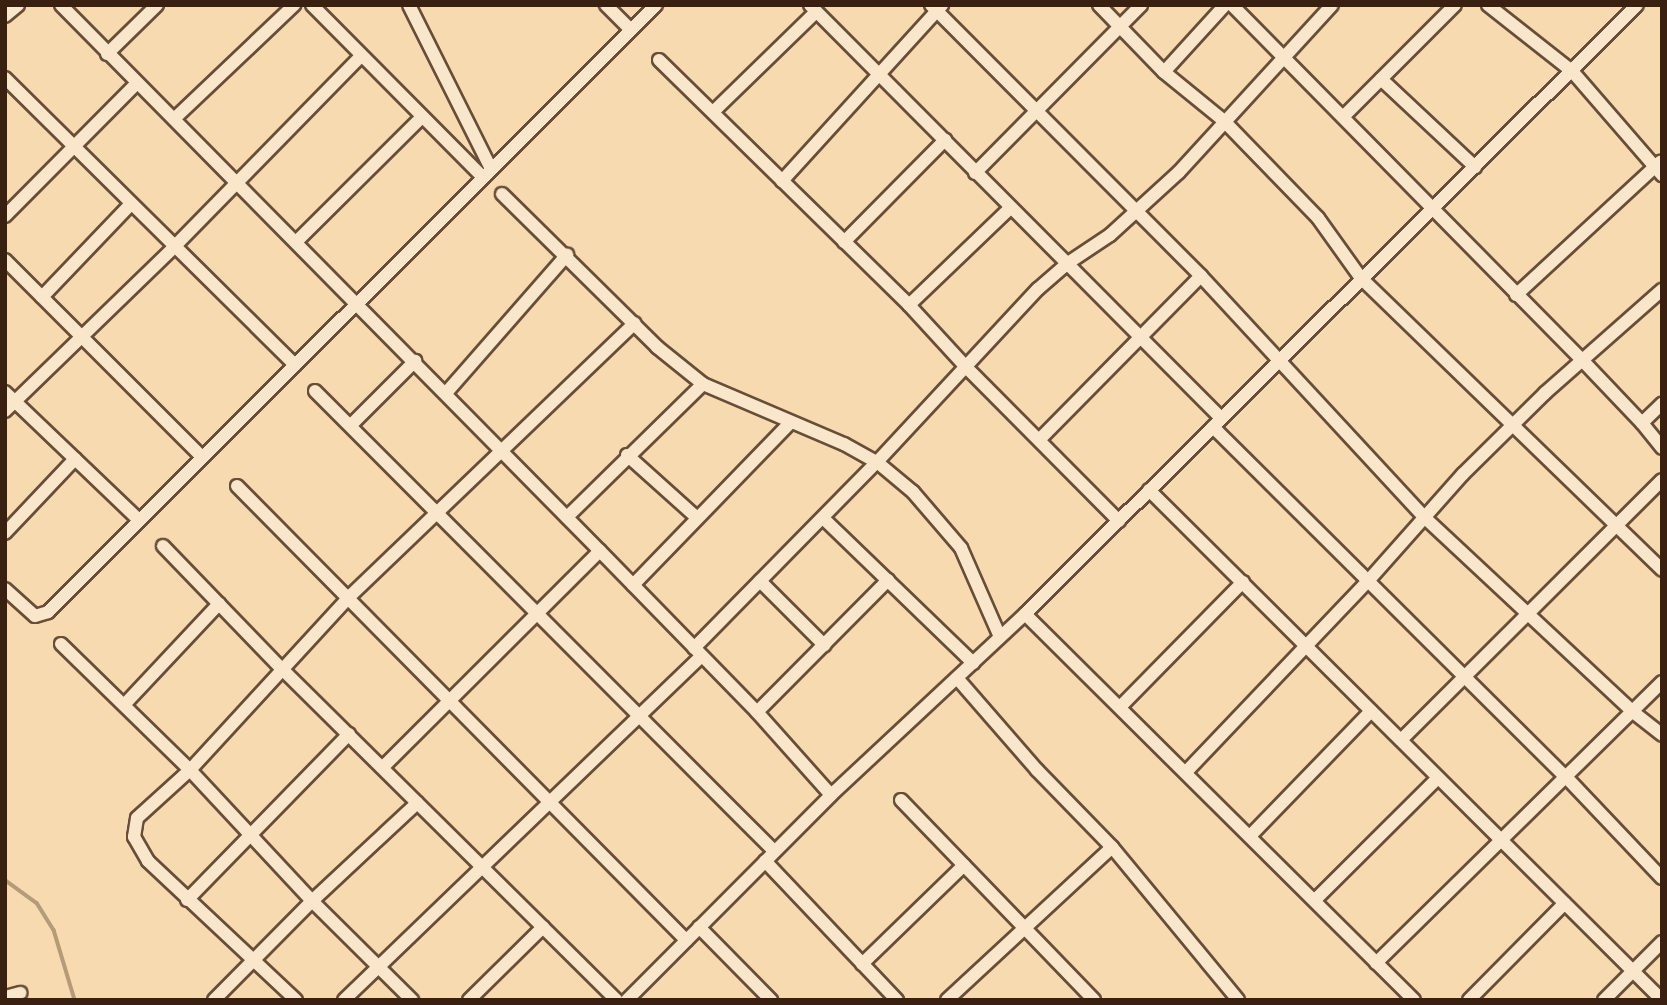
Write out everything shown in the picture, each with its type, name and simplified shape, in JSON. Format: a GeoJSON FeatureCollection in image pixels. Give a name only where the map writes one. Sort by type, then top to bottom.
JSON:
{"type":"FeatureCollection","features":[{"type":"Feature","properties":{"kind":"street"},"geometry":{"type":"LineString","coordinates":[[5,16],[18,5]]}},
{"type":"Feature","properties":{"kind":"street"},"geometry":{"type":"LineString","coordinates":[[61,5],[502,450],[757,712],[831,795]]}},
{"type":"Feature","properties":{"kind":"street"},"geometry":{"type":"LineString","coordinates":[[107,54],[157,5]]}},
{"type":"Feature","properties":{"kind":"street"},"geometry":{"type":"LineString","coordinates":[[174,119],[294,5]]}},
{"type":"Feature","properties":{"kind":"street"},"geometry":{"type":"LineString","coordinates":[[312,5],[360,57],[422,117],[487,173]]}},
{"type":"Feature","properties":{"kind":"street"},"geometry":{"type":"LineString","coordinates":[[409,5],[487,173]]}},
{"type":"Feature","properties":{"kind":"street"},"geometry":{"type":"LineString","coordinates":[[606,5],[631,30]]}},
{"type":"Feature","properties":{"kind":"street"},"geometry":{"type":"LineString","coordinates":[[5,589],[35,616],[41,616],[656,5]]}},
{"type":"Feature","properties":{"kind":"street"},"geometry":{"type":"LineString","coordinates":[[1099,5],[1164,72],[1224,121],[1318,218],[1361,278],[1662,570]]}},
{"type":"Feature","properties":{"kind":"street"},"geometry":{"type":"LineString","coordinates":[[975,173],[1141,5]]}},
{"type":"Feature","properties":{"kind":"street"},"geometry":{"type":"LineString","coordinates":[[1164,72],[1225,5]]}},
{"type":"Feature","properties":{"kind":"street"},"geometry":{"type":"LineString","coordinates":[[1232,5],[1583,361],[1642,422],[1662,448]]}},
{"type":"Feature","properties":{"kind":"street"},"geometry":{"type":"LineString","coordinates":[[344,1000],[638,716],[760,581],[877,462],[1038,289],[1138,212],[1332,5]]}},
{"type":"Feature","properties":{"kind":"street"},"geometry":{"type":"LineString","coordinates":[[1343,117],[1455,5]]}},
{"type":"Feature","properties":{"kind":"street"},"geometry":{"type":"LineString","coordinates":[[1488,5],[1572,71],[1660,167],[1516,295]]}},
{"type":"Feature","properties":{"kind":"street"},"geometry":{"type":"LineString","coordinates":[[627,1000],[638,995],[686,940],[831,795],[1025,614],[1637,5]]}},
{"type":"Feature","properties":{"kind":"street"},"geometry":{"type":"LineString","coordinates":[[782,181],[880,76],[937,7],[1201,276],[1423,516],[1633,712],[1662,735]]}},
{"type":"Feature","properties":{"kind":"street"},"geometry":{"type":"LineString","coordinates":[[713,112],[813,9],[1140,337],[1217,423],[1368,580],[1567,778],[1662,878]]}},
{"type":"Feature","properties":{"kind":"street"},"geometry":{"type":"LineString","coordinates":[[139,520],[75,459],[8,402],[83,337],[360,57]]}},
{"type":"Feature","properties":{"kind":"street"},"geometry":{"type":"LineString","coordinates":[[659,60],[909,305],[966,367],[1119,521]]}},
{"type":"Feature","properties":{"kind":"street"},"geometry":{"type":"LineString","coordinates":[[5,78],[295,365]]}},
{"type":"Feature","properties":{"kind":"street"},"geometry":{"type":"LineString","coordinates":[[1381,79],[1475,167]]}},
{"type":"Feature","properties":{"kind":"street"},"geometry":{"type":"LineString","coordinates":[[5,216],[137,83]]}},
{"type":"Feature","properties":{"kind":"street"},"geometry":{"type":"LineString","coordinates":[[297,241],[422,117]]}},
{"type":"Feature","properties":{"kind":"street"},"geometry":{"type":"LineString","coordinates":[[844,242],[945,140]]}},
{"type":"Feature","properties":{"kind":"street"},"geometry":{"type":"LineString","coordinates":[[502,194],[567,255],[657,347],[703,384],[877,462],[913,492],[961,548],[1000,637]]}},
{"type":"Feature","properties":{"kind":"street"},"geometry":{"type":"LineString","coordinates":[[42,296],[131,204]]}},
{"type":"Feature","properties":{"kind":"street"},"geometry":{"type":"LineString","coordinates":[[909,305],[1010,208]]}},
{"type":"Feature","properties":{"kind":"street"},"geometry":{"type":"LineString","coordinates":[[446,393],[567,255]]}},
{"type":"Feature","properties":{"kind":"street"},"geometry":{"type":"LineString","coordinates":[[5,260],[202,457]]}},
{"type":"Feature","properties":{"kind":"street"},"geometry":{"type":"LineString","coordinates":[[1040,439],[1201,276]]}},
{"type":"Feature","properties":{"kind":"street"},"geometry":{"type":"LineString","coordinates":[[1186,772],[1307,646],[1423,516],[1513,425],[1662,290]]}},
{"type":"Feature","properties":{"kind":"street"},"geometry":{"type":"LineString","coordinates":[[296,1000],[148,861],[134,837],[137,818],[190,770],[348,598],[635,323]]}},
{"type":"Feature","properties":{"kind":"street"},"geometry":{"type":"LineString","coordinates":[[351,425],[415,361]]}},
{"type":"Feature","properties":{"kind":"street"},"geometry":{"type":"LineString","coordinates":[[567,517],[627,455],[703,384]]}},
{"type":"Feature","properties":{"kind":"street"},"geometry":{"type":"LineString","coordinates":[[314,391],[439,513],[638,716],[769,856],[862,964],[897,1000]]}},
{"type":"Feature","properties":{"kind":"street"},"geometry":{"type":"LineString","coordinates":[[1642,422],[1662,404]]}},
{"type":"Feature","properties":{"kind":"street"},"geometry":{"type":"LineString","coordinates":[[633,585],[791,422]]}},
{"type":"Feature","properties":{"kind":"street"},"geometry":{"type":"LineString","coordinates":[[627,455],[696,517]]}},
{"type":"Feature","properties":{"kind":"street"},"geometry":{"type":"LineString","coordinates":[[5,533],[75,459]]}},
{"type":"Feature","properties":{"kind":"street"},"geometry":{"type":"LineString","coordinates":[[1401,740],[1662,480]]}},
{"type":"Feature","properties":{"kind":"street"},"geometry":{"type":"LineString","coordinates":[[237,486],[686,940]]}},
{"type":"Feature","properties":{"kind":"street"},"geometry":{"type":"LineString","coordinates":[[1149,490],[1662,1000]]}},
{"type":"Feature","properties":{"kind":"street"},"geometry":{"type":"LineString","coordinates":[[823,518],[973,663]]}},
{"type":"Feature","properties":{"kind":"street"},"geometry":{"type":"LineString","coordinates":[[163,545],[281,668],[617,1000]]}},
{"type":"Feature","properties":{"kind":"street"},"geometry":{"type":"LineString","coordinates":[[383,767],[600,551]]}},
{"type":"Feature","properties":{"kind":"street"},"geometry":{"type":"LineString","coordinates":[[757,712],[888,580]]}},
{"type":"Feature","properties":{"kind":"street"},"geometry":{"type":"LineString","coordinates":[[760,581],[824,645]]}},
{"type":"Feature","properties":{"kind":"street"},"geometry":{"type":"LineString","coordinates":[[1121,706],[1243,582]]}},
{"type":"Feature","properties":{"kind":"street"},"geometry":{"type":"LineString","coordinates":[[124,705],[219,604]]}},
{"type":"Feature","properties":{"kind":"street"},"geometry":{"type":"LineString","coordinates":[[1025,614],[1121,706],[1413,1000]]}},
{"type":"Feature","properties":{"kind":"street"},"geometry":{"type":"LineString","coordinates":[[61,644],[190,770],[312,901],[412,1000]]}},
{"type":"Feature","properties":{"kind":"street"},"geometry":{"type":"LineString","coordinates":[[957,678],[1037,770],[1112,847],[1234,997]]}},
{"type":"Feature","properties":{"kind":"street"},"geometry":{"type":"LineString","coordinates":[[1376,963],[1662,682]]}},
{"type":"Feature","properties":{"kind":"street"},"geometry":{"type":"LineString","coordinates":[[1250,836],[1371,711]]}},
{"type":"Feature","properties":{"kind":"street"},"geometry":{"type":"LineString","coordinates":[[187,900],[349,734]]}},
{"type":"Feature","properties":{"kind":"street"},"geometry":{"type":"LineString","coordinates":[[1315,900],[1438,778]]}},
{"type":"Feature","properties":{"kind":"street"},"geometry":{"type":"LineString","coordinates":[[901,800],[1024,929],[1079,995],[1094,1000]]}},
{"type":"Feature","properties":{"kind":"street"},"geometry":{"type":"LineString","coordinates":[[215,1000],[312,901],[417,803]]}},
{"type":"Feature","properties":{"kind":"street"},"geometry":{"type":"LineString","coordinates":[[947,1000],[1112,847]]}},
{"type":"Feature","properties":{"kind":"street"},"geometry":{"type":"LineString","coordinates":[[862,964],[964,865]]}},
{"type":"Feature","properties":{"kind":"street"},"geometry":{"type":"LineString","coordinates":[[1469,1000],[1565,903]]}},
{"type":"Feature","properties":{"kind":"street"},"geometry":{"type":"LineString","coordinates":[[470,1000],[543,926]]}},
{"type":"Feature","properties":{"kind":"street"},"geometry":{"type":"LineString","coordinates":[[699,927],[771,1000]]}},
{"type":"Feature","properties":{"kind":"street"},"geometry":{"type":"LineString","coordinates":[[1604,1000],[1662,942]]}},
{"type":"Feature","properties":{"kind":"street"},"geometry":{"type":"LineString","coordinates":[[5,997],[20,993]]}},
{"type":"Feature","properties":{"kind":"waterway"},"geometry":{"type":"LineString","coordinates":[[5,880],[37,903],[54,930],[75,1000]]}}]}
